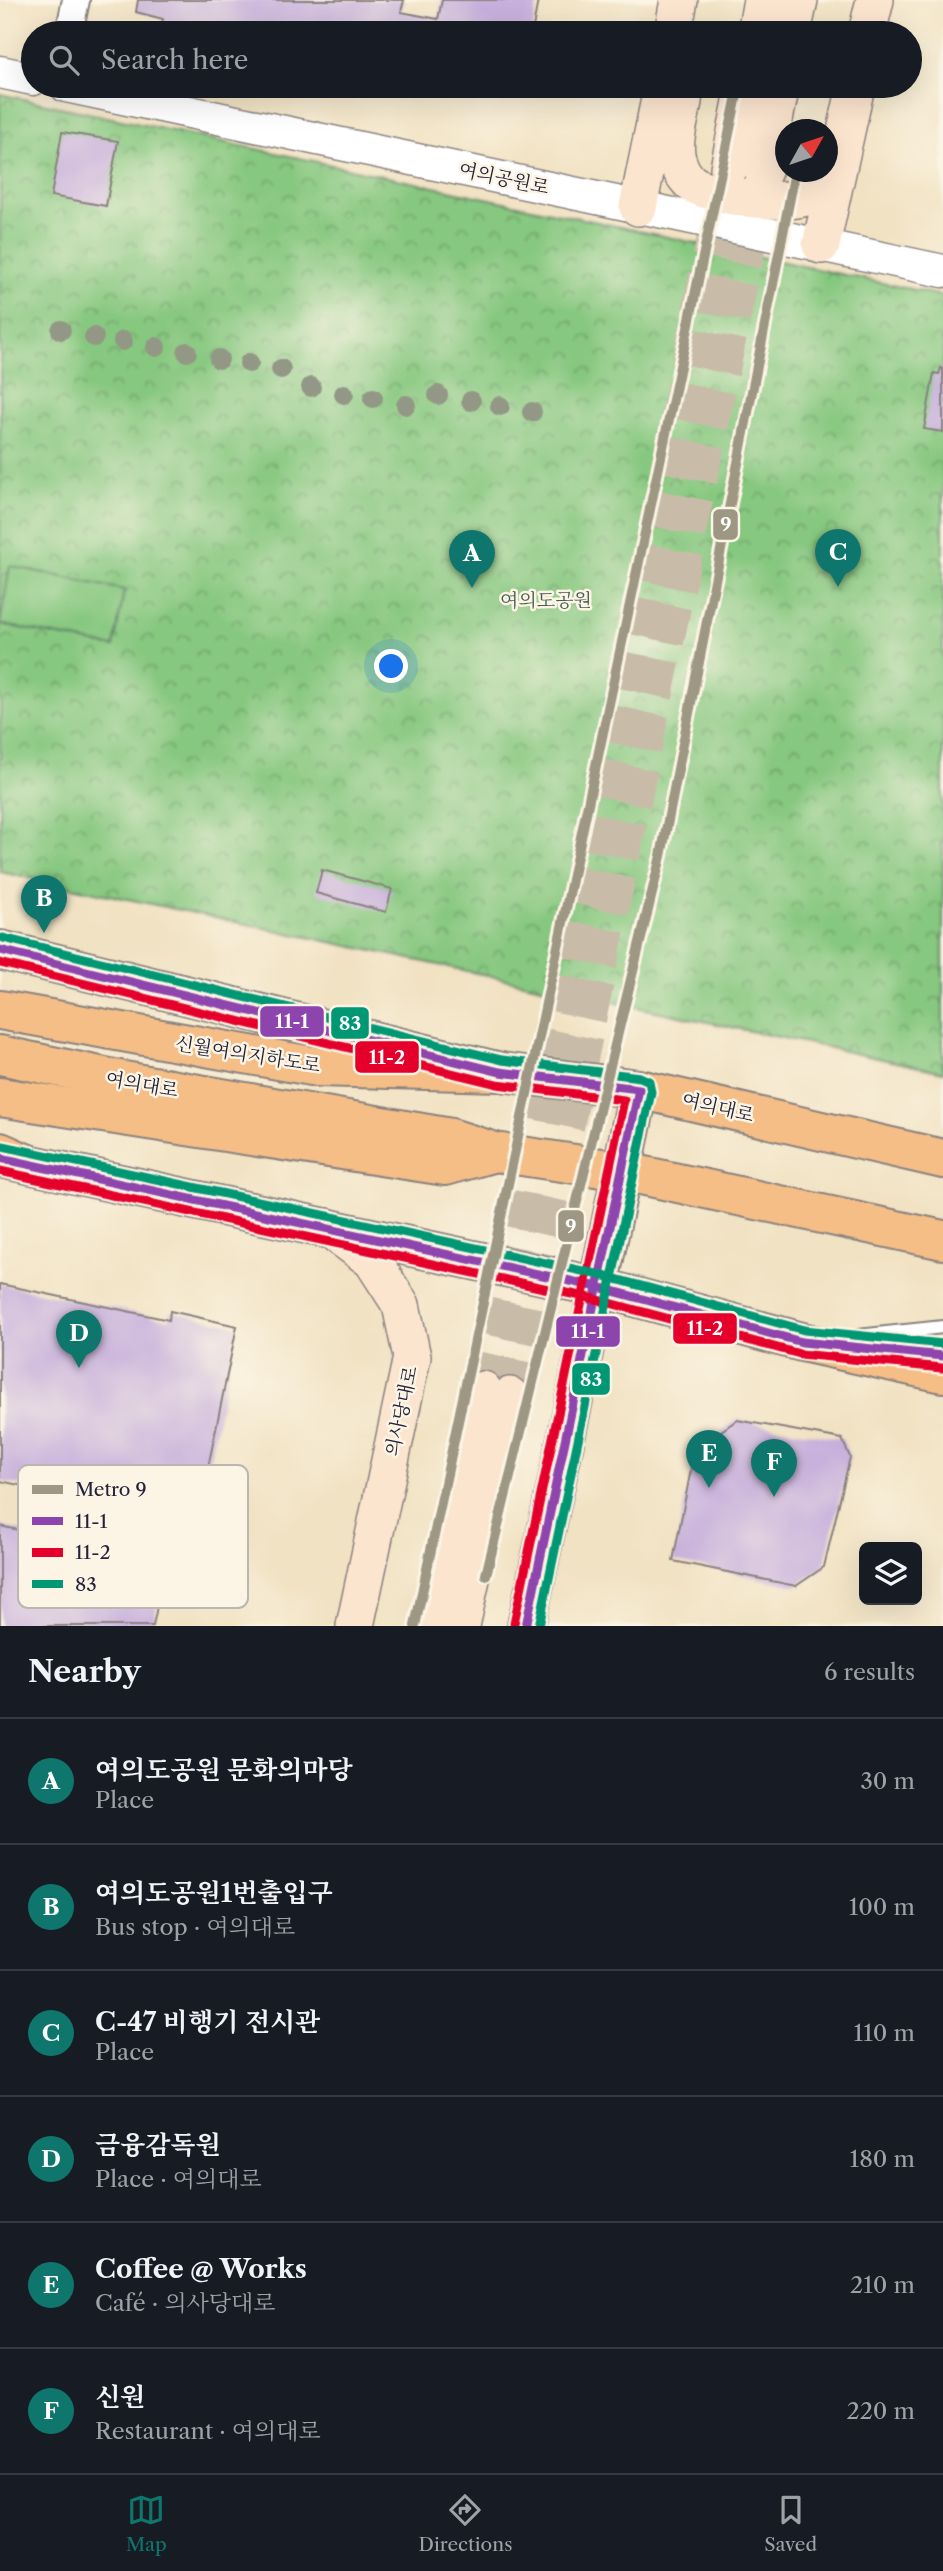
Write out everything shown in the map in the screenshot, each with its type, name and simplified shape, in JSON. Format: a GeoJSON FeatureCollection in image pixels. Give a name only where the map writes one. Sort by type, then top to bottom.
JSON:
{"type":"FeatureCollection","features":[{"type":"Feature","properties":{"kind":"main road"},"geometry":{"type":"LineString","coordinates":[[675,21],[679,0]]}},
{"type":"Feature","properties":{"kind":"main road"},"geometry":{"type":"LineString","coordinates":[[679,0],[680,21]]}},
{"type":"Feature","properties":{"kind":"main road"},"geometry":{"type":"LineString","coordinates":[[758,21],[762,0]]}},
{"type":"Feature","properties":{"kind":"main road"},"geometry":{"type":"LineString","coordinates":[[795,21],[799,0]]}},
{"type":"Feature","properties":{"kind":"main road"},"geometry":{"type":"LineString","coordinates":[[870,21],[875,0]]}},
{"type":"Feature","properties":{"kind":"main road"},"geometry":{"type":"LineString","coordinates":[[638,207],[660,98]]}},
{"type":"Feature","properties":{"kind":"main road"},"geometry":{"type":"LineString","coordinates":[[685,98],[676,155],[679,166],[693,184],[738,197],[796,202],[811,194],[815,182]]}},
{"type":"Feature","properties":{"kind":"main road"},"geometry":{"type":"LineString","coordinates":[[745,98],[746,170],[776,98]]}},
{"type":"Feature","properties":{"kind":"main road"},"geometry":{"type":"LineString","coordinates":[[834,119],[843,98]]}},
{"type":"Feature","properties":{"kind":"main road"},"geometry":{"type":"LineString","coordinates":[[821,245],[853,98]]}},
{"type":"Feature","properties":{"kind":"main road","name":"여의대로"},"geometry":{"type":"LineString","coordinates":[[0,950],[500,1072],[639,1089],[943,1159]]}},
{"type":"Feature","properties":{"kind":"main road","name":"신월여의지하도로"},"geometry":{"type":"LineString","coordinates":[[0,1010],[317,1067],[500,1072]]}},
{"type":"Feature","properties":{"kind":"main road","name":"여의대로"},"geometry":{"type":"LineString","coordinates":[[0,1055],[124,1081],[451,1138],[495,1152],[622,1171],[943,1240]]}},
{"type":"Feature","properties":{"kind":"main road"},"geometry":{"type":"LineString","coordinates":[[526,1626],[639,1089]]}},
{"type":"Feature","properties":{"kind":"main road"},"geometry":{"type":"LineString","coordinates":[[0,1097],[445,1166],[495,1152]]}},
{"type":"Feature","properties":{"kind":"main road"},"geometry":{"type":"LineString","coordinates":[[8,1157],[598,1287],[802,1342],[943,1373]]}},
{"type":"Feature","properties":{"kind":"main road","name":"의사당대로"},"geometry":{"type":"LineString","coordinates":[[326,1226],[372,1260],[401,1305],[412,1357],[355,1626]]}},
{"type":"Feature","properties":{"kind":"main road"},"geometry":{"type":"LineString","coordinates":[[431,1626],[496,1393],[461,1626]]}},
{"type":"Feature","properties":{"kind":"street"},"geometry":{"type":"LineString","coordinates":[[72,21],[76,0]]}},
{"type":"Feature","properties":{"kind":"street"},"geometry":{"type":"LineString","coordinates":[[0,72],[21,76]]}},
{"type":"Feature","properties":{"kind":"street","name":"여의공원로"},"geometry":{"type":"LineString","coordinates":[[123,98],[943,271]]}},
{"type":"Feature","properties":{"kind":"lane"},"geometry":{"type":"LineString","coordinates":[[802,1342],[943,1326]]}},
{"type":"Feature","properties":{"kind":"lane"},"geometry":{"type":"LineString","coordinates":[[802,1342],[943,1356]]}},
{"type":"Feature","properties":{"kind":"green space","name":"여의도공원"},"geometry":{"type":"Polygon","coordinates":[[[0,94],[943,296],[943,1072],[0,872],[0,94]]]}},
{"type":"Feature","properties":{"kind":"green space"},"geometry":{"type":"Polygon","coordinates":[[[10,566],[124,590],[114,647],[0,624],[10,566]]]}},
{"type":"Feature","properties":{"kind":"building"},"geometry":{"type":"Polygon","coordinates":[[[138,0],[404,0],[401,12],[438,19],[442,0],[538,0],[534,21],[163,21],[136,12],[138,0]]]}},
{"type":"Feature","properties":{"kind":"building"},"geometry":{"type":"Polygon","coordinates":[[[62,132],[118,141],[106,206],[51,196],[62,132]]]}},
{"type":"Feature","properties":{"kind":"building"},"geometry":{"type":"Polygon","coordinates":[[[941,368],[943,432],[924,429],[934,373],[939,374],[941,368]]]}},
{"type":"Feature","properties":{"kind":"building"},"geometry":{"type":"Polygon","coordinates":[[[322,870],[392,889],[386,912],[316,893],[322,870]]]}},
{"type":"Feature","properties":{"kind":"building"},"geometry":{"type":"Polygon","coordinates":[[[0,1284],[169,1320],[170,1311],[237,1326],[209,1465],[18,1465],[18,1485],[0,1481],[0,1284]]]}},
{"type":"Feature","properties":{"kind":"building"},"geometry":{"type":"Polygon","coordinates":[[[737,1420],[842,1439],[850,1457],[824,1567],[796,1586],[673,1561],[695,1449],[737,1420]]]}},
{"type":"Feature","properties":{"kind":"building"},"geometry":{"type":"Polygon","coordinates":[[[0,1526],[18,1530],[18,1608],[157,1608],[153,1626],[0,1626],[0,1526]]]}},
{"type":"Feature","properties":{"kind":"tunnel"},"geometry":{"type":"LineString","coordinates":[[483,1390],[725,190]]}},
{"type":"Feature","properties":{"kind":"tunnel"},"geometry":{"type":"LineString","coordinates":[[510,1396],[757,197]]}},
{"type":"Feature","properties":{"kind":"metro line","name":"9"},"geometry":{"type":"LineString","coordinates":[[415,1626],[736,98]]}},
{"type":"Feature","properties":{"kind":"metro line","name":"9"},"geometry":{"type":"LineString","coordinates":[[486,1575],[661,856],[793,182]]}},
{"type":"Feature","properties":{"kind":"transit line","name":"83"},"geometry":{"type":"LineString","coordinates":[[3,938],[502,1060],[640,1077],[649,1081],[651,1092],[539,1626]]}},
{"type":"Feature","properties":{"kind":"transit line","name":"11-1"},"geometry":{"type":"LineString","coordinates":[[0,950],[500,1072],[639,1089],[526,1626]]}},
{"type":"Feature","properties":{"kind":"transit line","name":"11-2"},"geometry":{"type":"LineString","coordinates":[[0,963],[497,1084],[624,1100],[514,1623]]}},
{"type":"Feature","properties":{"kind":"transit line","name":"83"},"geometry":{"type":"LineString","coordinates":[[3,1146],[601,1275],[804,1330],[943,1344]]}},
{"type":"Feature","properties":{"kind":"transit line","name":"11-1"},"geometry":{"type":"LineString","coordinates":[[0,1158],[598,1287],[802,1342],[943,1356]]}},
{"type":"Feature","properties":{"kind":"transit line","name":"11-2"},"geometry":{"type":"LineString","coordinates":[[0,1171],[595,1299],[800,1354],[942,1368]]}},
{"type":"Feature","properties":{"kind":"place","name":"C-47 비행기 전시관"},"geometry":{"type":"Point","coordinates":[838,587]}},
{"type":"Feature","properties":{"kind":"place","name":"여의도공원 문화의마당"},"geometry":{"type":"Point","coordinates":[472,588]}},
{"type":"Feature","properties":{"kind":"place","name":"여의도공원1번출입구"},"geometry":{"type":"Point","coordinates":[44,933]}},
{"type":"Feature","properties":{"kind":"place","name":"금융감독원"},"geometry":{"type":"Point","coordinates":[79,1368]}},
{"type":"Feature","properties":{"kind":"place","name":"Coffee @ Works"},"geometry":{"type":"Point","coordinates":[709,1488]}},
{"type":"Feature","properties":{"kind":"place","name":"신원"},"geometry":{"type":"Point","coordinates":[774,1497]}}]}
